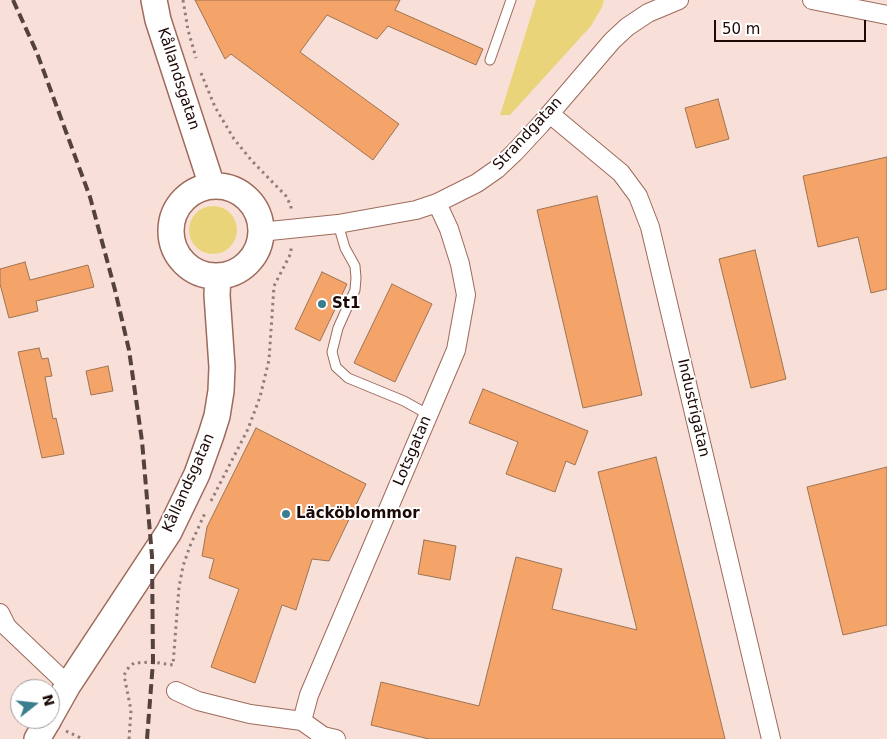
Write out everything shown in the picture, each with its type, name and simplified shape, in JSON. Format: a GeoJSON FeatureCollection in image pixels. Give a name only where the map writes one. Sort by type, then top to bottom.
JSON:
{"type":"FeatureCollection","features":[{"type":"Feature","properties":{"kind":"main road","name":"Kållandsgatan"},"geometry":{"type":"LineString","coordinates":[[154,0],[158,20],[212,186]]}},
{"type":"Feature","properties":{"kind":"main road"},"geometry":{"type":"LineString","coordinates":[[212,186],[234,190],[247,199],[260,222],[260,232],[254,254],[248,263],[239,270],[218,276],[206,275],[195,271],[186,264],[176,250],[171,234],[172,222],[182,202],[191,194],[212,186]]}},
{"type":"Feature","properties":{"kind":"main road","name":"Kållandsgatan"},"geometry":{"type":"LineString","coordinates":[[60,700],[169,532],[196,474],[211,435],[217,416],[221,391],[222,367],[217,295],[218,276]]}},
{"type":"Feature","properties":{"kind":"street","name":"Strandgatan"},"geometry":{"type":"LineString","coordinates":[[260,232],[338,224],[397,214],[437,203],[478,182],[497,169],[550,114],[644,6],[679,0]]}},
{"type":"Feature","properties":{"kind":"street"},"geometry":{"type":"LineString","coordinates":[[812,0],[887,15]]}},
{"type":"Feature","properties":{"kind":"street","name":"Industrigatan"},"geometry":{"type":"LineString","coordinates":[[550,114],[622,172],[638,196],[650,227],[771,739]]}},
{"type":"Feature","properties":{"kind":"street","name":"Lotsgatan"},"geometry":{"type":"LineString","coordinates":[[302,720],[309,694],[456,350],[466,295],[460,264],[449,229],[437,203]]}},
{"type":"Feature","properties":{"kind":"street"},"geometry":{"type":"LineString","coordinates":[[2,624],[68,685]]}},
{"type":"Feature","properties":{"kind":"street"},"geometry":{"type":"LineString","coordinates":[[176,690],[198,702],[242,712],[302,720],[323,736],[336,739]]}},
{"type":"Feature","properties":{"kind":"lane"},"geometry":{"type":"LineString","coordinates":[[490,60],[511,0]]}},
{"type":"Feature","properties":{"kind":"lane"},"geometry":{"type":"LineString","coordinates":[[338,224],[344,248],[355,266],[356,278],[354,290],[338,328],[332,352],[336,367],[348,378],[404,401],[429,415]]}},
{"type":"Feature","properties":{"kind":"path"},"geometry":{"type":"LineString","coordinates":[[183,0],[188,30],[196,58]]}},
{"type":"Feature","properties":{"kind":"path"},"geometry":{"type":"LineString","coordinates":[[199,68],[215,107],[234,139],[252,161],[286,196],[291,206],[291,230]]}},
{"type":"Feature","properties":{"kind":"shaded area"},"geometry":{"type":"Polygon","coordinates":[[[536,0],[604,0],[591,26],[510,115],[500,115],[536,0]]]}},
{"type":"Feature","properties":{"kind":"shaded area"},"geometry":{"type":"Polygon","coordinates":[[[208,206],[218,206],[230,213],[237,225],[237,235],[230,247],[218,254],[208,254],[200,250],[193,243],[189,235],[189,225],[193,217],[200,210],[208,206]]]}},
{"type":"Feature","properties":{"kind":"building"},"geometry":{"type":"Polygon","coordinates":[[[195,0],[400,0],[395,10],[483,49],[476,65],[388,26],[377,39],[327,15],[300,52],[399,124],[373,160],[231,54],[225,59],[195,0]]]}},
{"type":"Feature","properties":{"kind":"building"},"geometry":{"type":"Polygon","coordinates":[[[718,99],[729,139],[696,148],[685,108],[718,99]]]}},
{"type":"Feature","properties":{"kind":"building"},"geometry":{"type":"Polygon","coordinates":[[[887,157],[887,289],[871,293],[858,237],[818,247],[803,176],[887,157]]]}},
{"type":"Feature","properties":{"kind":"building"},"geometry":{"type":"Polygon","coordinates":[[[597,196],[642,395],[583,408],[537,210],[597,196]]]}},
{"type":"Feature","properties":{"kind":"building"},"geometry":{"type":"Polygon","coordinates":[[[755,250],[786,379],[751,388],[719,259],[755,250]]]}},
{"type":"Feature","properties":{"kind":"building"},"geometry":{"type":"Polygon","coordinates":[[[25,262],[30,280],[88,265],[94,287],[36,301],[38,311],[9,318],[0,284],[0,269],[25,262]]]}},
{"type":"Feature","properties":{"kind":"building"},"geometry":{"type":"Polygon","coordinates":[[[322,272],[347,284],[320,341],[295,329],[322,272]]]}},
{"type":"Feature","properties":{"kind":"building"},"geometry":{"type":"Polygon","coordinates":[[[392,284],[432,304],[395,382],[354,363],[392,284]]]}},
{"type":"Feature","properties":{"kind":"building"},"geometry":{"type":"Polygon","coordinates":[[[39,348],[42,359],[48,358],[52,376],[45,377],[53,419],[56,418],[64,454],[42,458],[18,352],[39,348]]]}},
{"type":"Feature","properties":{"kind":"building"},"geometry":{"type":"Polygon","coordinates":[[[108,366],[113,391],[91,395],[86,371],[108,366]]]}},
{"type":"Feature","properties":{"kind":"building"},"geometry":{"type":"Polygon","coordinates":[[[483,389],[588,431],[575,465],[566,461],[555,492],[506,474],[518,442],[469,423],[483,389]]]}},
{"type":"Feature","properties":{"kind":"building"},"geometry":{"type":"Polygon","coordinates":[[[256,428],[366,484],[329,561],[312,559],[296,610],[282,605],[255,683],[211,667],[239,589],[209,578],[214,559],[202,556],[207,527],[256,428]]]}},
{"type":"Feature","properties":{"kind":"building"},"geometry":{"type":"Polygon","coordinates":[[[656,457],[725,739],[429,739],[371,725],[381,682],[479,706],[516,557],[562,569],[552,609],[637,630],[598,472],[656,457]]]}},
{"type":"Feature","properties":{"kind":"building"},"geometry":{"type":"Polygon","coordinates":[[[887,467],[887,625],[843,635],[807,487],[887,467]]]}},
{"type":"Feature","properties":{"kind":"building"},"geometry":{"type":"Polygon","coordinates":[[[424,540],[456,546],[450,580],[418,574],[424,540]]]}},
{"type":"Feature","properties":{"kind":"railway"},"geometry":{"type":"LineString","coordinates":[[13,0],[37,53],[90,197],[129,350],[142,441],[152,556],[153,662],[147,739]]}},
{"type":"Feature","properties":{"kind":"place","name":"St1"},"geometry":{"type":"Point","coordinates":[322,304]}},
{"type":"Feature","properties":{"kind":"place","name":"Läcköblommor"},"geometry":{"type":"Point","coordinates":[286,514]}}]}
